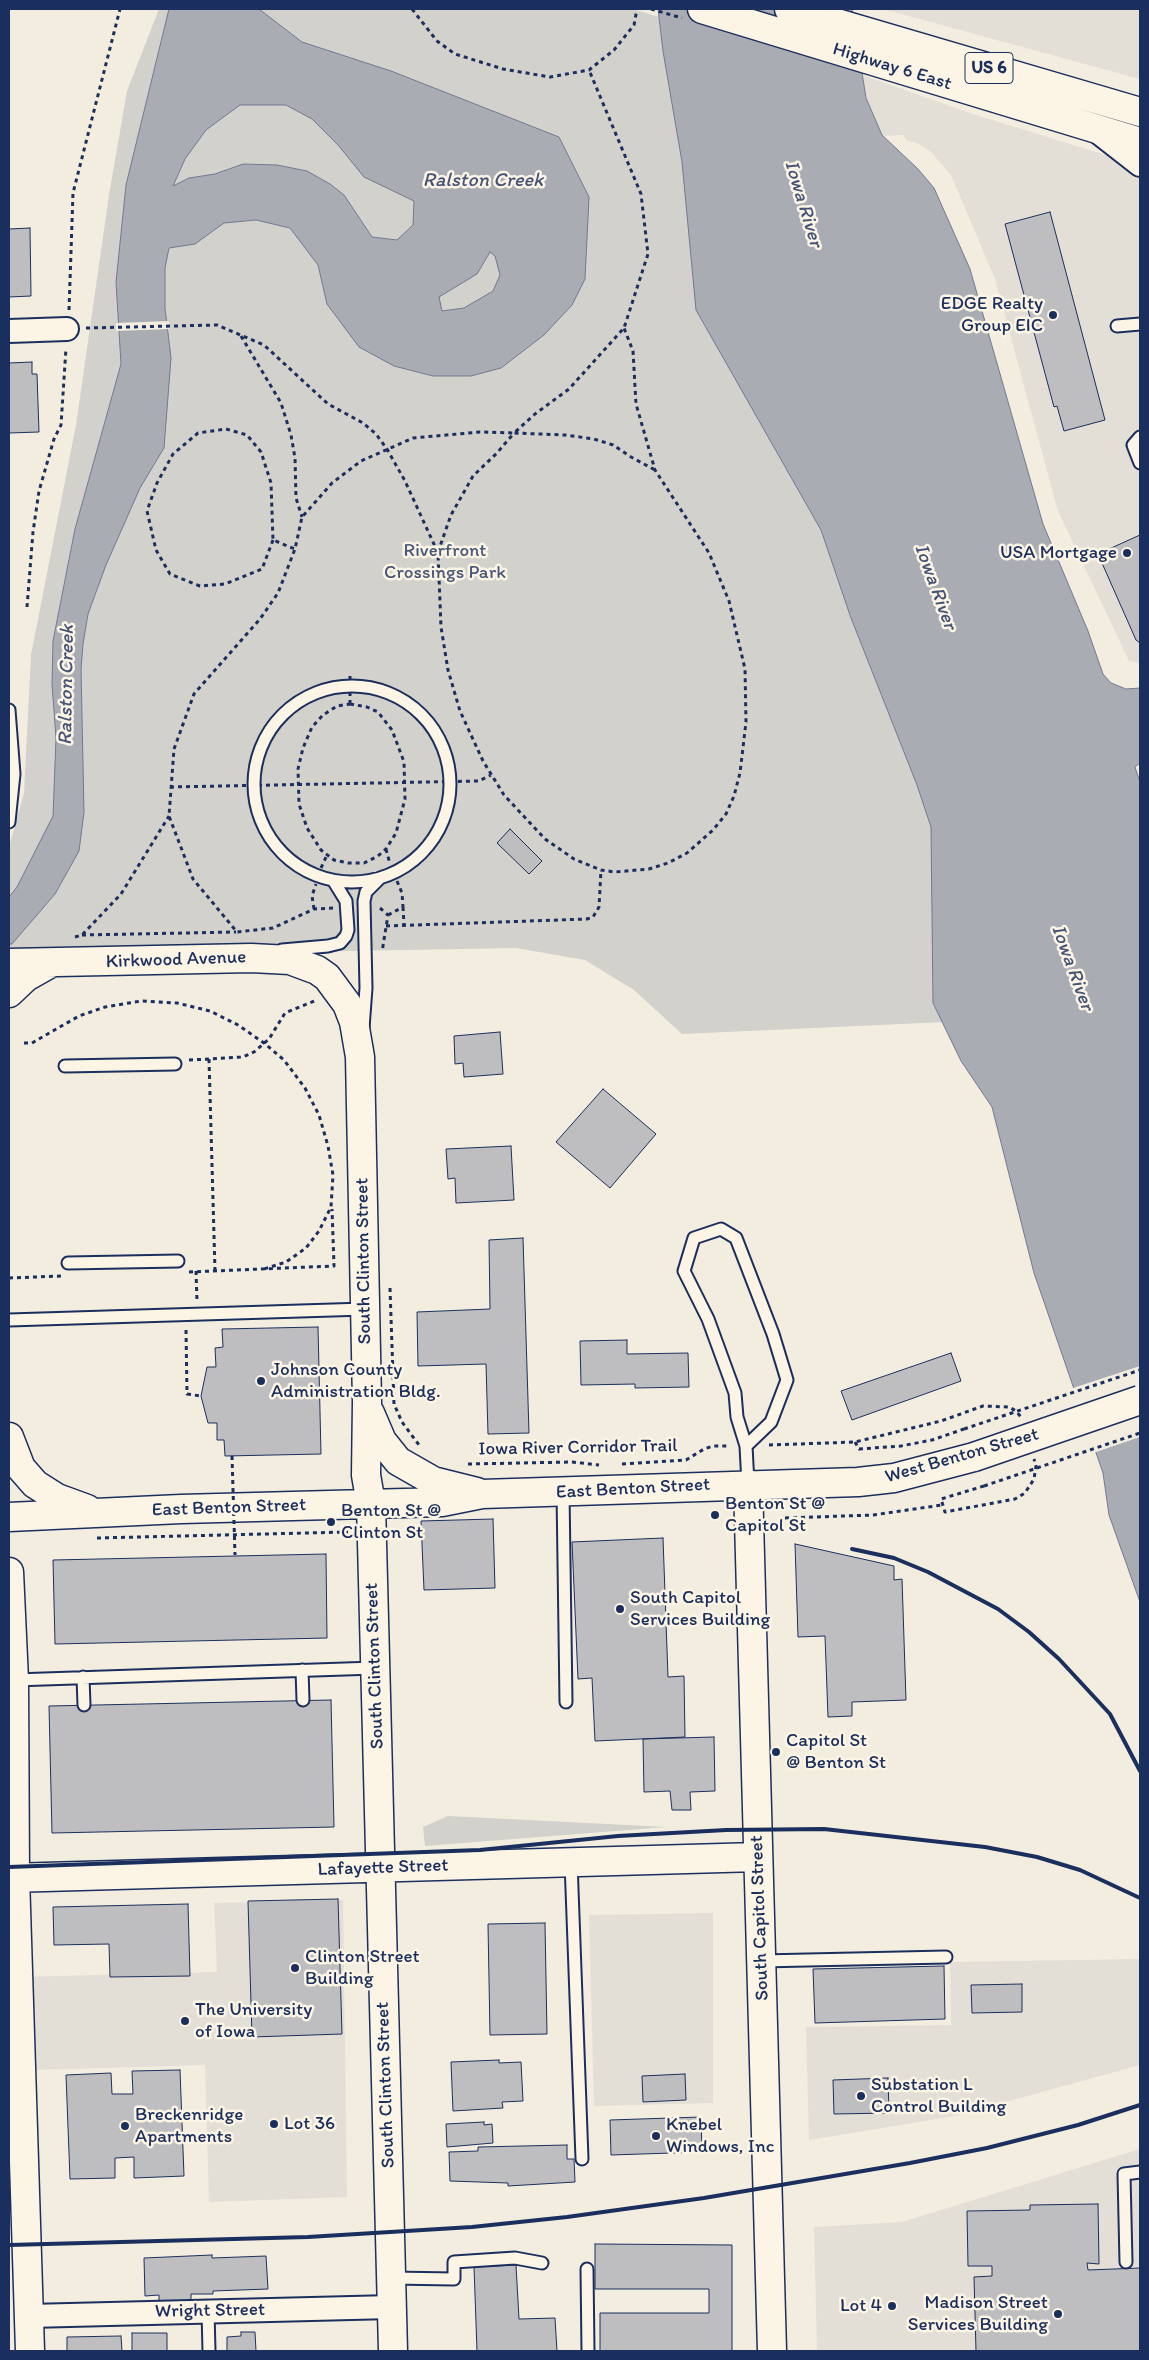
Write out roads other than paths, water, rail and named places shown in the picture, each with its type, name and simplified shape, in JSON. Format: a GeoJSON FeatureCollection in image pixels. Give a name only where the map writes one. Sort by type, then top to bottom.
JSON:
{"type":"FeatureCollection","features":[{"type":"Feature","properties":{"kind":"street","name":"Highway 6 East"},"geometry":{"type":"LineString","coordinates":[[702,9],[1140,142]]}},
{"type":"Feature","properties":{"kind":"street","name":"Highway 6 East"},"geometry":{"type":"LineString","coordinates":[[789,9],[1140,112]]}},
{"type":"Feature","properties":{"kind":"street"},"geometry":{"type":"LineString","coordinates":[[1092,127],[1140,165]]}},
{"type":"Feature","properties":{"kind":"street"},"geometry":{"type":"LineString","coordinates":[[9,331],[75,329]]}},
{"type":"Feature","properties":{"kind":"street","name":"Kirkwood Avenue"},"geometry":{"type":"LineString","coordinates":[[9,963],[49,964],[251,958],[290,960],[304,964],[327,976],[334,986]]}},
{"type":"Feature","properties":{"kind":"street"},"geometry":{"type":"LineString","coordinates":[[9,993],[26,977],[49,964]]}},
{"type":"Feature","properties":{"kind":"street","name":"South Clinton Street"},"geometry":{"type":"LineString","coordinates":[[334,986],[347,1004],[354,1022],[360,1057],[367,1402],[366,1474],[371,1504],[393,2351]]}},
{"type":"Feature","properties":{"kind":"street","name":"West Benton Street"},"geometry":{"type":"LineString","coordinates":[[748,1484],[858,1482],[894,1478],[974,1457],[1140,1400]]}},
{"type":"Feature","properties":{"kind":"street"},"geometry":{"type":"LineString","coordinates":[[367,1402],[382,1441],[398,1461],[433,1481],[482,1494]]}},
{"type":"Feature","properties":{"kind":"street"},"geometry":{"type":"LineString","coordinates":[[9,1437],[21,1468],[35,1484],[95,1526]]}},
{"type":"Feature","properties":{"kind":"street","name":"East Benton Street"},"geometry":{"type":"LineString","coordinates":[[9,1517],[95,1526],[371,1504],[442,1502],[482,1494],[748,1484]]}},
{"type":"Feature","properties":{"kind":"street","name":"South Capitol Street"},"geometry":{"type":"LineString","coordinates":[[748,1484],[772,2351]]}},
{"type":"Feature","properties":{"kind":"street"},"geometry":{"type":"LineString","coordinates":[[10,1584],[14,1680],[12,1878],[30,2351]]}},
{"type":"Feature","properties":{"kind":"street","name":"Lafayette Street"},"geometry":{"type":"LineString","coordinates":[[12,1878],[758,1857]]}},
{"type":"Feature","properties":{"kind":"street","name":"Wright Street"},"geometry":{"type":"LineString","coordinates":[[29,2316],[392,2307]]}},
{"type":"Feature","properties":{"kind":"lane"},"geometry":{"type":"LineString","coordinates":[[1117,326],[1140,324]]}},
{"type":"Feature","properties":{"kind":"lane"},"geometry":{"type":"LineString","coordinates":[[1140,437],[1133,445],[1140,464]]}},
{"type":"Feature","properties":{"kind":"lane"},"geometry":{"type":"LineString","coordinates":[[350,681],[380,689],[401,698],[420,712],[434,729],[445,750],[450,782],[446,814],[437,833],[425,850],[409,864],[380,878],[351,882],[333,880],[315,875],[299,866],[280,851],[266,832],[260,818],[254,787],[256,764],[263,742],[276,722],[292,705],[312,694],[350,681]]}},
{"type":"Feature","properties":{"kind":"lane"},"geometry":{"type":"LineString","coordinates":[[9,710],[14,774],[9,821]]}},
{"type":"Feature","properties":{"kind":"lane"},"geometry":{"type":"LineString","coordinates":[[360,1057],[366,988],[364,901],[366,892],[380,878]]}},
{"type":"Feature","properties":{"kind":"lane"},"geometry":{"type":"LineString","coordinates":[[251,958],[280,951],[328,946],[340,942],[348,930],[346,901],[333,880]]}},
{"type":"Feature","properties":{"kind":"lane"},"geometry":{"type":"LineString","coordinates":[[65,1066],[174,1064]]}},
{"type":"Feature","properties":{"kind":"lane"},"geometry":{"type":"LineString","coordinates":[[746,1446],[771,1422],[787,1380],[773,1334],[736,1238],[721,1229],[694,1238],[684,1271],[708,1319],[731,1384],[737,1417],[746,1446],[748,1484]]}},
{"type":"Feature","properties":{"kind":"lane"},"geometry":{"type":"LineString","coordinates":[[68,1263],[178,1261]]}},
{"type":"Feature","properties":{"kind":"lane"},"geometry":{"type":"LineString","coordinates":[[9,1320],[365,1309]]}},
{"type":"Feature","properties":{"kind":"lane"},"geometry":{"type":"LineString","coordinates":[[563,1492],[566,1702]]}},
{"type":"Feature","properties":{"kind":"lane"},"geometry":{"type":"LineString","coordinates":[[14,1680],[375,1668]]}},
{"type":"Feature","properties":{"kind":"lane"},"geometry":{"type":"LineString","coordinates":[[302,1670],[303,1700]]}},
{"type":"Feature","properties":{"kind":"lane"},"geometry":{"type":"LineString","coordinates":[[83,1677],[84,1705]]}},
{"type":"Feature","properties":{"kind":"lane"},"geometry":{"type":"LineString","coordinates":[[571,1862],[582,2159]]}},
{"type":"Feature","properties":{"kind":"lane"},"geometry":{"type":"LineString","coordinates":[[761,1962],[946,1957]]}},
{"type":"Feature","properties":{"kind":"lane"},"geometry":{"type":"LineString","coordinates":[[1126,2262],[1124,2174],[1140,2172]]}},
{"type":"Feature","properties":{"kind":"lane"},"geometry":{"type":"LineString","coordinates":[[391,2278],[454,2279],[454,2262],[515,2258],[542,2263]]}},
{"type":"Feature","properties":{"kind":"lane"},"geometry":{"type":"LineString","coordinates":[[587,2268],[588,2351]]}},
{"type":"Feature","properties":{"kind":"lane"},"geometry":{"type":"LineString","coordinates":[[208,2311],[209,2351]]}},
{"type":"Feature","properties":{"kind":"water","name":"Ralston Creek"},"geometry":{"type":"Polygon","coordinates":[[[169,9],[259,9],[302,42],[391,71],[559,137],[589,197],[585,279],[572,305],[544,335],[501,368],[471,376],[433,376],[394,366],[359,347],[327,304],[318,265],[290,228],[256,220],[224,223],[195,244],[169,248],[165,268],[165,308],[171,358],[164,448],[140,488],[106,565],[88,614],[83,644],[81,669],[84,812],[79,851],[55,894],[12,944],[9,944],[9,897],[17,887],[53,816],[56,738],[52,684],[53,641],[75,529],[121,364],[116,282],[126,185],[169,9]],[[240,105],[206,130],[185,159],[173,186],[189,178],[215,174],[243,164],[277,165],[307,171],[330,184],[344,195],[372,237],[397,240],[413,225],[414,201],[364,177],[338,145],[312,119],[286,105],[240,105]],[[490,252],[477,274],[439,297],[442,311],[464,308],[493,291],[500,275],[495,256],[490,252]]]}},
{"type":"Feature","properties":{"kind":"water","name":"Iowa River"},"geometry":{"type":"Polygon","coordinates":[[[658,9],[852,9],[866,98],[882,135],[918,169],[934,188],[970,269],[1043,524],[1088,631],[1103,674],[1111,683],[1126,689],[1140,688],[1140,763],[1135,767],[1140,782],[1140,1602],[1109,1515],[1103,1473],[1034,1273],[992,1107],[961,1061],[933,1003],[931,827],[917,785],[851,618],[821,530],[696,310],[682,162],[663,51],[658,9]]]}},
{"type":"Feature","properties":{"kind":"railway"},"geometry":{"type":"LineString","coordinates":[[852,1549],[894,1558],[928,1572],[998,1609],[1029,1632],[1059,1659],[1110,1714],[1140,1771]]}},
{"type":"Feature","properties":{"kind":"railway"},"geometry":{"type":"LineString","coordinates":[[9,1867],[480,1850],[618,1836],[726,1830],[824,1829],[985,1847],[1037,1857],[1080,1870],[1140,1898]]}},
{"type":"Feature","properties":{"kind":"railway"},"geometry":{"type":"LineString","coordinates":[[9,2245],[308,2237],[472,2227],[567,2217],[704,2198],[987,2148],[1078,2125],[1140,2105]]}},
{"type":"Feature","properties":{"kind":"place","name":"EDGE Realty Group EIC"},"geometry":{"type":"Point","coordinates":[1053,315]}},
{"type":"Feature","properties":{"kind":"place","name":"USA Mortgage"},"geometry":{"type":"Point","coordinates":[1127,553]}},
{"type":"Feature","properties":{"kind":"place","name":"Johnson County Administration Bldg."},"geometry":{"type":"Point","coordinates":[261,1381]}},
{"type":"Feature","properties":{"kind":"place","name":"Benton St @ Capitol St"},"geometry":{"type":"Point","coordinates":[715,1515]}},
{"type":"Feature","properties":{"kind":"place","name":"Benton St @ Clinton St"},"geometry":{"type":"Point","coordinates":[331,1522]}},
{"type":"Feature","properties":{"kind":"place","name":"South Capitol Services Building"},"geometry":{"type":"Point","coordinates":[620,1609]}},
{"type":"Feature","properties":{"kind":"place","name":"Capitol St @ Benton St"},"geometry":{"type":"Point","coordinates":[776,1752]}},
{"type":"Feature","properties":{"kind":"place","name":"Clinton Street Building"},"geometry":{"type":"Point","coordinates":[295,1968]}},
{"type":"Feature","properties":{"kind":"place","name":"The University of Iowa"},"geometry":{"type":"Point","coordinates":[185,2021]}},
{"type":"Feature","properties":{"kind":"place","name":"Substation L Control Building"},"geometry":{"type":"Point","coordinates":[861,2096]}},
{"type":"Feature","properties":{"kind":"place","name":"Lot 36"},"geometry":{"type":"Point","coordinates":[274,2124]}},
{"type":"Feature","properties":{"kind":"place","name":"Breckenridge Apartments"},"geometry":{"type":"Point","coordinates":[125,2126]}},
{"type":"Feature","properties":{"kind":"place","name":"Knebel Windows, Inc"},"geometry":{"type":"Point","coordinates":[656,2136]}},
{"type":"Feature","properties":{"kind":"place","name":"Lot 4"},"geometry":{"type":"Point","coordinates":[892,2306]}},
{"type":"Feature","properties":{"kind":"place","name":"Madison Street Services Building"},"geometry":{"type":"Point","coordinates":[1058,2314]}},
{"type":"Feature","properties":{"kind":"park label","name":"Riverfront Crossings Park"},"geometry":{"type":"Point","coordinates":[445,562]}}]}
